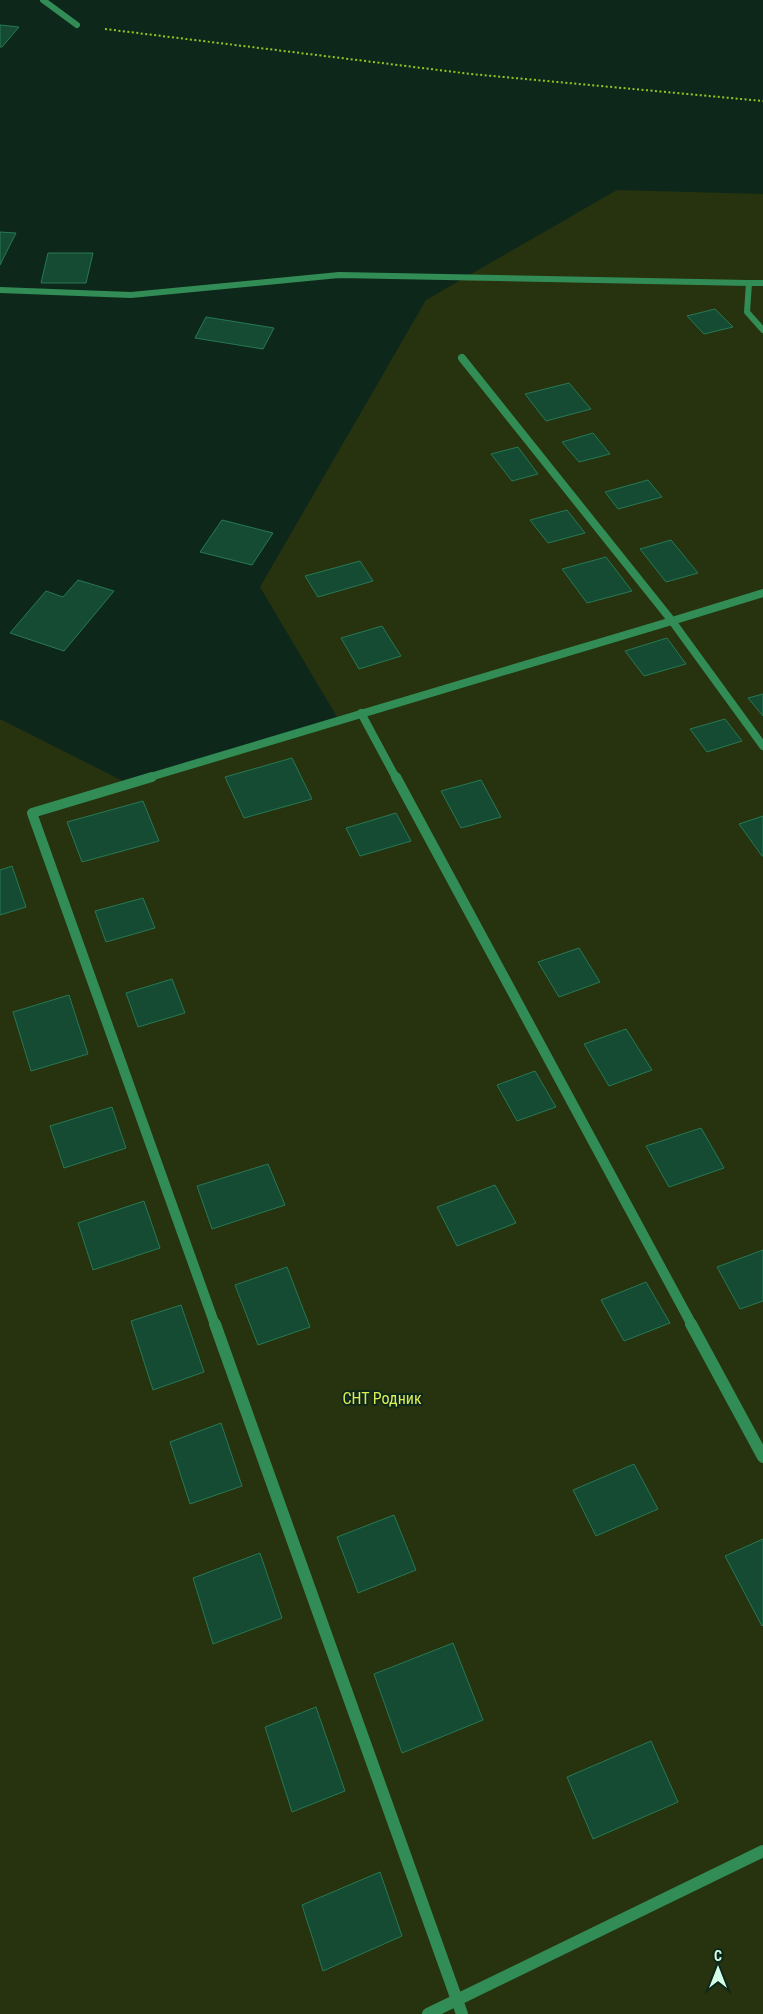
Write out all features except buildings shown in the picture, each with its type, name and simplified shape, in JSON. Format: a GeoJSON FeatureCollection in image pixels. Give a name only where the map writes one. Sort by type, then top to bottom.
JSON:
{"type":"FeatureCollection","features":[{"type":"Feature","properties":{"kind":"street"},"geometry":{"type":"LineString","coordinates":[[43,0],[77,25]]}},
{"type":"Feature","properties":{"kind":"street"},"geometry":{"type":"LineString","coordinates":[[0,290],[131,295],[338,275],[763,283]]}},
{"type":"Feature","properties":{"kind":"street"},"geometry":{"type":"LineString","coordinates":[[749,283],[746,312],[763,330]]}},
{"type":"Feature","properties":{"kind":"street"},"geometry":{"type":"LineString","coordinates":[[462,358],[672,622],[763,746]]}},
{"type":"Feature","properties":{"kind":"street"},"geometry":{"type":"LineString","coordinates":[[462,2014],[32,813],[361,713],[672,622],[763,593]]}},
{"type":"Feature","properties":{"kind":"street"},"geometry":{"type":"LineString","coordinates":[[361,713],[763,1456]]}},
{"type":"Feature","properties":{"kind":"street"},"geometry":{"type":"LineString","coordinates":[[428,2014],[763,1851]]}},
{"type":"Feature","properties":{"kind":"path"},"geometry":{"type":"LineString","coordinates":[[77,25],[471,74],[763,101]]}},
{"type":"Feature","properties":{"kind":"green space","name":"СНТ Родник"},"geometry":{"type":"Polygon","coordinates":[[[617,190],[763,194],[763,2014],[0,2014],[0,719],[127,783],[337,717],[260,587],[426,300],[617,190]]]}}]}
